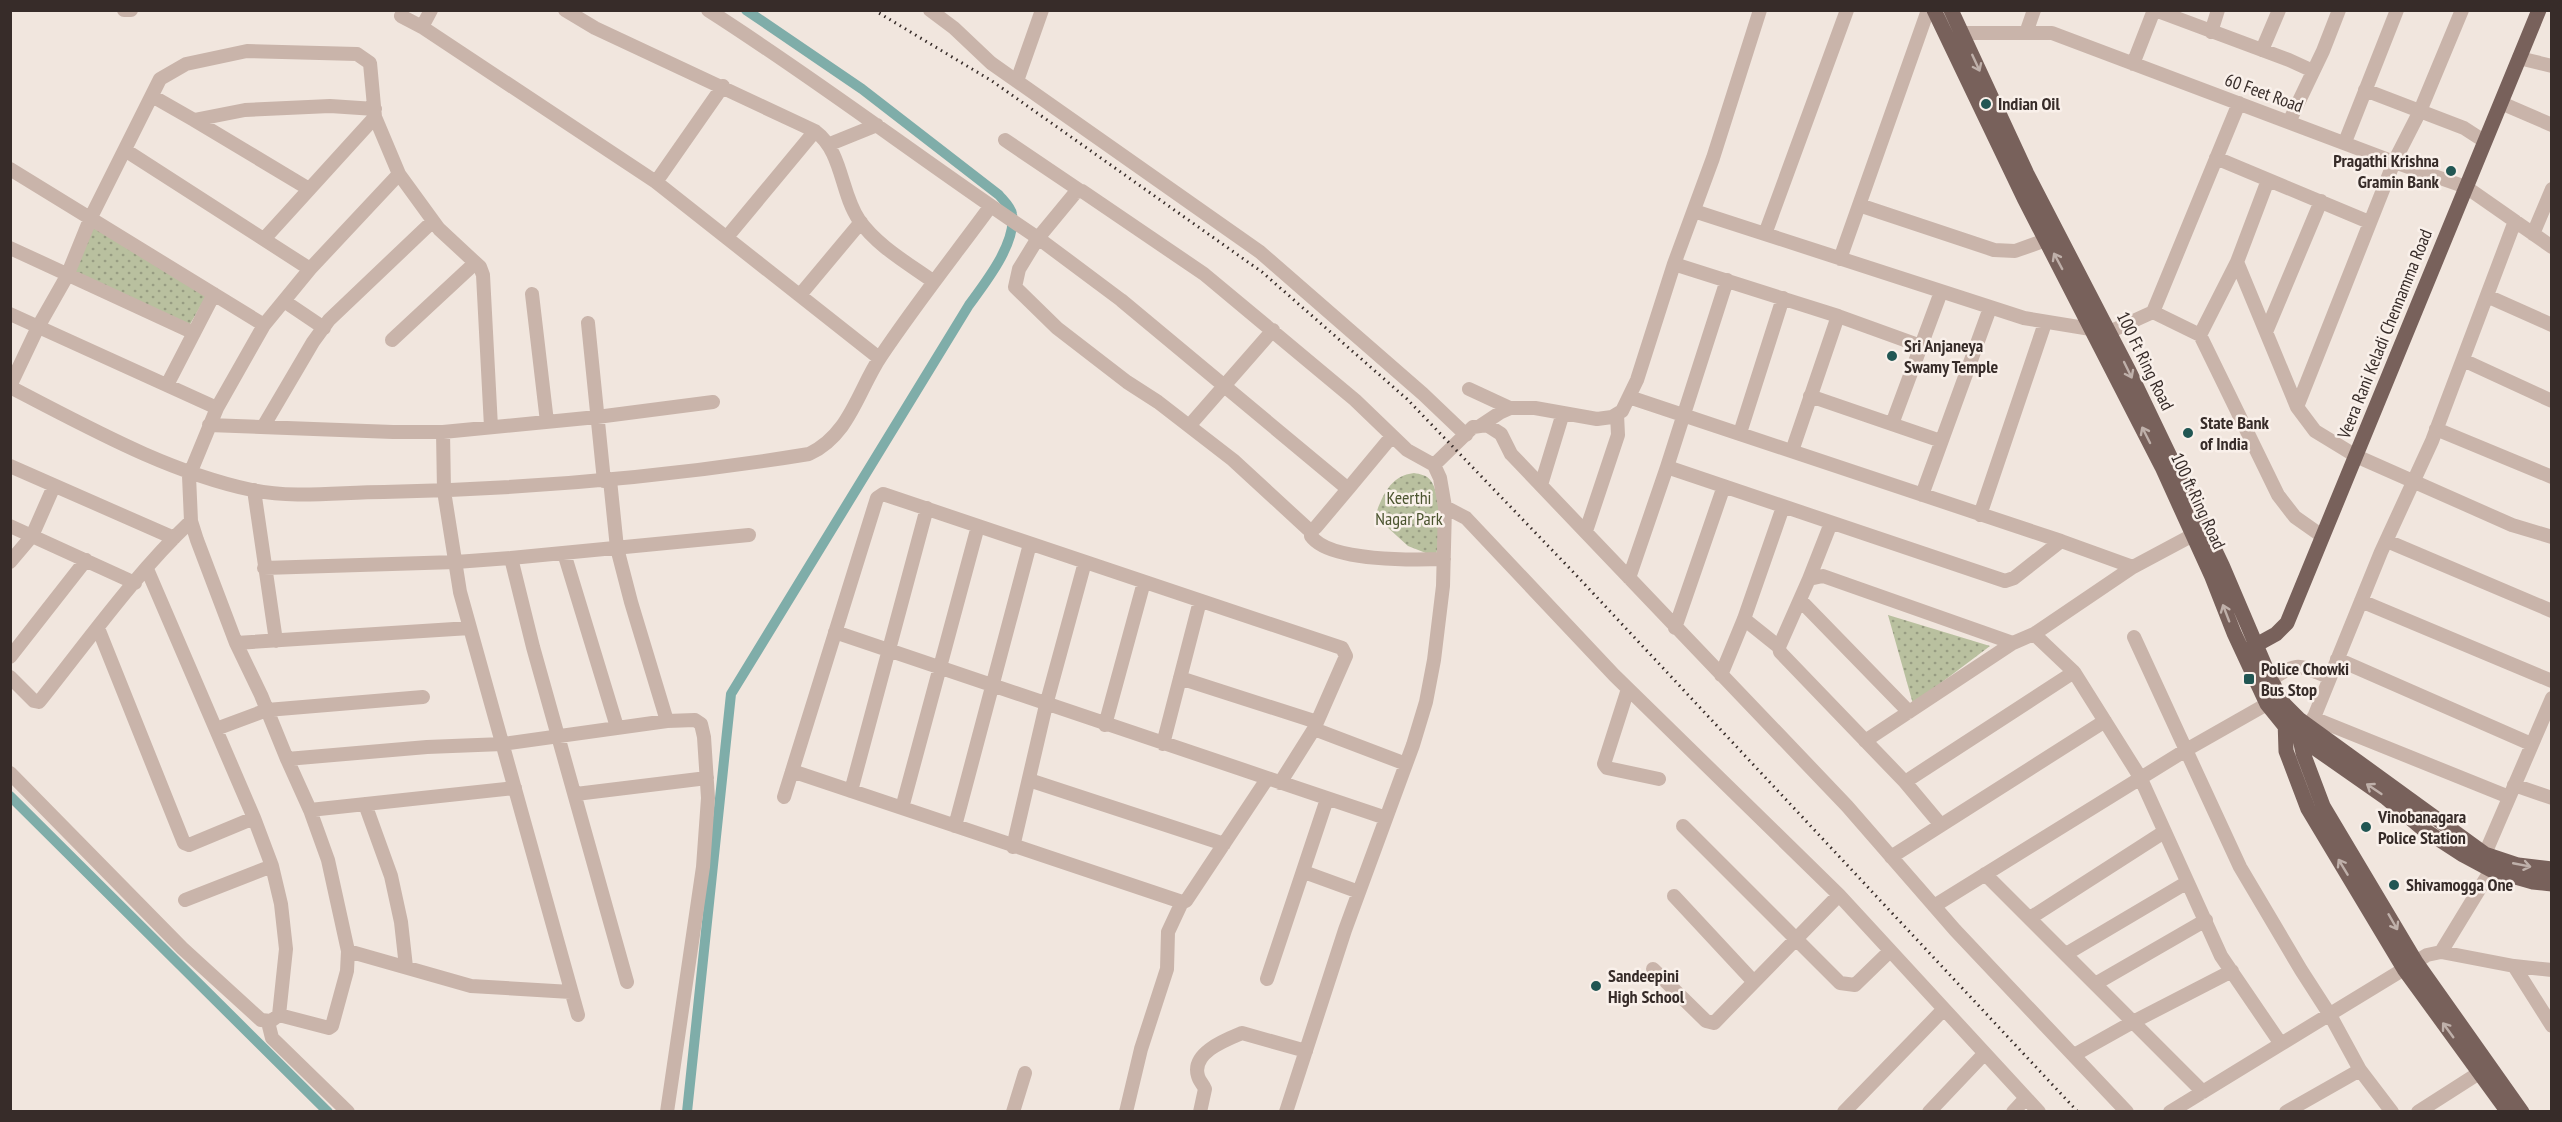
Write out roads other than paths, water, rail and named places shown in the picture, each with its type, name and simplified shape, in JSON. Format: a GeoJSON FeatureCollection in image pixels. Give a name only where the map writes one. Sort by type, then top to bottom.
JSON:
{"type":"FeatureCollection","features":[{"type":"Feature","properties":{"kind":"main road","name":"100 ft Ring Road"},"geometry":{"type":"LineString","coordinates":[[1934,10],[1953,32],[1989,127],[2162,466],[2212,577],[2234,633],[2249,649],[2267,704],[2301,725],[2423,829],[2485,863],[2533,882],[2552,884]]}},
{"type":"Feature","properties":{"kind":"main road","name":"100 Ft Ring Road"},"geometry":{"type":"LineString","coordinates":[[1951,10],[1953,32],[2109,332],[2222,565],[2249,649],[2301,725]]}},
{"type":"Feature","properties":{"kind":"main road","name":"Veera Rani Keladi Chennamma Road"},"geometry":{"type":"LineString","coordinates":[[2249,649],[2277,634],[2287,623],[2539,10]]}},
{"type":"Feature","properties":{"kind":"main road"},"geometry":{"type":"LineString","coordinates":[[2301,725],[2323,806],[2410,966],[2479,1073],[2508,1112]]}},
{"type":"Feature","properties":{"kind":"main road"},"geometry":{"type":"LineString","coordinates":[[2485,863],[2552,869]]}},
{"type":"Feature","properties":{"kind":"main road"},"geometry":{"type":"LineString","coordinates":[[2410,966],[2522,1112]]}},
{"type":"Feature","properties":{"kind":"street"},"geometry":{"type":"LineString","coordinates":[[123,10],[131,10]]}},
{"type":"Feature","properties":{"kind":"street"},"geometry":{"type":"LineString","coordinates":[[422,27],[431,10]]}},
{"type":"Feature","properties":{"kind":"street"},"geometry":{"type":"LineString","coordinates":[[565,10],[596,28],[815,131],[830,144],[852,208],[861,222],[877,239],[934,282]]}},
{"type":"Feature","properties":{"kind":"street"},"geometry":{"type":"LineString","coordinates":[[708,10],[766,47],[990,207],[1024,228],[1121,300],[1348,489]]}},
{"type":"Feature","properties":{"kind":"street"},"geometry":{"type":"LineString","coordinates":[[930,10],[954,28],[991,63],[1260,252],[1423,394],[1466,435]]}},
{"type":"Feature","properties":{"kind":"street"},"geometry":{"type":"LineString","coordinates":[[1017,81],[1042,10]]}},
{"type":"Feature","properties":{"kind":"street"},"geometry":{"type":"LineString","coordinates":[[1480,426],[1510,408],[1535,408],[1597,419],[1612,417],[1623,411],[1637,380],[1760,10]]}},
{"type":"Feature","properties":{"kind":"street"},"geometry":{"type":"LineString","coordinates":[[1765,234],[1847,10]]}},
{"type":"Feature","properties":{"kind":"street"},"geometry":{"type":"LineString","coordinates":[[1840,259],[1928,10]]}},
{"type":"Feature","properties":{"kind":"street"},"geometry":{"type":"LineString","coordinates":[[2133,64],[2154,10],[2313,71]]}},
{"type":"Feature","properties":{"kind":"street"},"geometry":{"type":"LineString","coordinates":[[2211,32],[2218,10]]}},
{"type":"Feature","properties":{"kind":"street"},"geometry":{"type":"LineString","coordinates":[[2262,50],[2279,10]]}},
{"type":"Feature","properties":{"kind":"street"},"geometry":{"type":"LineString","coordinates":[[2289,122],[2339,10]]}},
{"type":"Feature","properties":{"kind":"street"},"geometry":{"type":"LineString","coordinates":[[2345,142],[2397,10]]}},
{"type":"Feature","properties":{"kind":"street"},"geometry":{"type":"LineString","coordinates":[[2297,407],[2369,222],[2394,162],[2420,111],[2462,10]]}},
{"type":"Feature","properties":{"kind":"street"},"geometry":{"type":"LineString","coordinates":[[2026,33],[2032,12]]}},
{"type":"Feature","properties":{"kind":"street"},"geometry":{"type":"LineString","coordinates":[[400,16],[422,27],[656,182],[879,358]]}},
{"type":"Feature","properties":{"kind":"street","name":"60 Feet Road"},"geometry":{"type":"LineString","coordinates":[[1953,32],[2052,33],[2466,187],[2552,247]]}},
{"type":"Feature","properties":{"kind":"street"},"geometry":{"type":"LineString","coordinates":[[491,428],[483,275],[480,267],[433,221],[399,174],[375,113],[370,63],[357,54],[247,51],[186,64],[160,79],[91,217],[67,276],[38,327],[10,386],[123,445],[191,471],[254,490],[291,493],[444,491],[607,481],[809,454],[818,450],[844,424],[857,405],[879,358],[990,207]]}},
{"type":"Feature","properties":{"kind":"street"},"geometry":{"type":"LineString","coordinates":[[2519,58],[2552,66]]}},
{"type":"Feature","properties":{"kind":"street"},"geometry":{"type":"LineString","coordinates":[[656,182],[723,86]]}},
{"type":"Feature","properties":{"kind":"street"},"geometry":{"type":"LineString","coordinates":[[2365,90],[2464,128],[2484,141]]}},
{"type":"Feature","properties":{"kind":"street"},"geometry":{"type":"LineString","coordinates":[[152,96],[309,189]]}},
{"type":"Feature","properties":{"kind":"street"},"geometry":{"type":"LineString","coordinates":[[1694,211],[1990,308],[2045,323],[2109,332],[2153,312],[2239,103]]}},
{"type":"Feature","properties":{"kind":"street"},"geometry":{"type":"LineString","coordinates":[[2501,103],[2552,125]]}},
{"type":"Feature","properties":{"kind":"street"},"geometry":{"type":"LineString","coordinates":[[194,120],[245,110],[330,106],[375,113]]}},
{"type":"Feature","properties":{"kind":"street"},"geometry":{"type":"LineString","coordinates":[[264,239],[375,113]]}},
{"type":"Feature","properties":{"kind":"street"},"geometry":{"type":"LineString","coordinates":[[830,144],[877,125]]}},
{"type":"Feature","properties":{"kind":"street"},"geometry":{"type":"LineString","coordinates":[[727,237],[815,131]]}},
{"type":"Feature","properties":{"kind":"street"},"geometry":{"type":"LineString","coordinates":[[1005,140],[1204,274],[1355,400],[1407,450],[1434,465],[1440,478],[1445,507],[1444,559],[1434,660],[1425,702],[1406,764],[1359,892],[1286,1112]]}},
{"type":"Feature","properties":{"kind":"street"},"geometry":{"type":"LineString","coordinates":[[125,150],[309,269]]}},
{"type":"Feature","properties":{"kind":"street"},"geometry":{"type":"LineString","coordinates":[[2216,158],[2369,222]]}},
{"type":"Feature","properties":{"kind":"street"},"geometry":{"type":"LineString","coordinates":[[10,170],[91,217],[264,325]]}},
{"type":"Feature","properties":{"kind":"street"},"geometry":{"type":"LineString","coordinates":[[10,773],[182,948],[261,1020],[273,1018],[329,1028],[332,1026],[347,971],[348,951],[328,860],[310,810],[236,643],[191,521],[189,476],[217,408],[264,325],[309,269],[399,174]]}},
{"type":"Feature","properties":{"kind":"street"},"geometry":{"type":"LineString","coordinates":[[2200,334],[2236,262],[2268,180]]}},
{"type":"Feature","properties":{"kind":"street"},"geometry":{"type":"LineString","coordinates":[[2533,234],[2552,189]]}},
{"type":"Feature","properties":{"kind":"street"},"geometry":{"type":"LineString","coordinates":[[1079,190],[1038,238],[1019,269],[1015,287],[1057,328],[1233,460],[1311,531],[1311,536],[1321,546],[1353,555],[1404,560],[1444,559]]}},
{"type":"Feature","properties":{"kind":"street"},"geometry":{"type":"LineString","coordinates":[[2266,332],[2320,201]]}},
{"type":"Feature","properties":{"kind":"street"},"geometry":{"type":"LineString","coordinates":[[1859,205],[1994,250],[2015,251],[2046,240]]}},
{"type":"Feature","properties":{"kind":"street"},"geometry":{"type":"LineString","coordinates":[[263,427],[324,328],[433,221]]}},
{"type":"Feature","properties":{"kind":"street"},"geometry":{"type":"LineString","coordinates":[[2515,221],[2415,481],[2329,677],[2301,725],[2511,791],[2552,798]]}},
{"type":"Feature","properties":{"kind":"street"},"geometry":{"type":"LineString","coordinates":[[800,295],[861,222]]}},
{"type":"Feature","properties":{"kind":"street"},"geometry":{"type":"LineString","coordinates":[[10,248],[194,333]]}},
{"type":"Feature","properties":{"kind":"street"},"geometry":{"type":"LineString","coordinates":[[2236,262],[2297,407],[2315,431],[2356,456],[2512,525],[2552,537]]}},
{"type":"Feature","properties":{"kind":"street"},"geometry":{"type":"LineString","coordinates":[[392,340],[475,263]]}},
{"type":"Feature","properties":{"kind":"street"},"geometry":{"type":"LineString","coordinates":[[1674,264],[1838,316],[1921,346]]}},
{"type":"Feature","properties":{"kind":"street"},"geometry":{"type":"LineString","coordinates":[[1629,578],[1685,414],[1727,280]]}},
{"type":"Feature","properties":{"kind":"street"},"geometry":{"type":"LineString","coordinates":[[1892,424],[1941,292]]}},
{"type":"Feature","properties":{"kind":"street"},"geometry":{"type":"LineString","coordinates":[[167,385],[214,294]]}},
{"type":"Feature","properties":{"kind":"street"},"geometry":{"type":"LineString","coordinates":[[532,294],[547,422]]}},
{"type":"Feature","properties":{"kind":"street"},"geometry":{"type":"LineString","coordinates":[[2487,296],[2552,325]]}},
{"type":"Feature","properties":{"kind":"street"},"geometry":{"type":"LineString","coordinates":[[1740,433],[1783,298]]}},
{"type":"Feature","properties":{"kind":"street"},"geometry":{"type":"LineString","coordinates":[[284,301],[324,328]]}},
{"type":"Feature","properties":{"kind":"street"},"geometry":{"type":"LineString","coordinates":[[1922,495],[1990,308]]}},
{"type":"Feature","properties":{"kind":"street"},"geometry":{"type":"LineString","coordinates":[[2153,312],[2200,334],[2278,495],[2295,517],[2322,536]]}},
{"type":"Feature","properties":{"kind":"street"},"geometry":{"type":"LineString","coordinates":[[10,314],[217,408]]}},
{"type":"Feature","properties":{"kind":"street"},"geometry":{"type":"LineString","coordinates":[[1792,451],[1838,316]]}},
{"type":"Feature","properties":{"kind":"street"},"geometry":{"type":"LineString","coordinates":[[588,323],[597,417],[617,548],[667,721]]}},
{"type":"Feature","properties":{"kind":"street"},"geometry":{"type":"LineString","coordinates":[[1980,515],[2045,323]]}},
{"type":"Feature","properties":{"kind":"street"},"geometry":{"type":"LineString","coordinates":[[1189,426],[1273,330]]}},
{"type":"Feature","properties":{"kind":"street"},"geometry":{"type":"LineString","coordinates":[[2463,360],[2552,401]]}},
{"type":"Feature","properties":{"kind":"street"},"geometry":{"type":"LineString","coordinates":[[1469,389],[1510,408]]}},
{"type":"Feature","properties":{"kind":"street"},"geometry":{"type":"LineString","coordinates":[[1810,396],[1941,441]]}},
{"type":"Feature","properties":{"kind":"street"},"geometry":{"type":"LineString","coordinates":[[1629,397],[2133,567]]}},
{"type":"Feature","properties":{"kind":"street"},"geometry":{"type":"LineString","coordinates":[[209,425],[443,432],[597,417],[713,402]]}},
{"type":"Feature","properties":{"kind":"street"},"geometry":{"type":"LineString","coordinates":[[1541,485],[1563,413]]}},
{"type":"Feature","properties":{"kind":"street"},"geometry":{"type":"LineString","coordinates":[[1586,531],[1618,435],[1617,414]]}},
{"type":"Feature","properties":{"kind":"street"},"geometry":{"type":"LineString","coordinates":[[1434,465],[1473,428],[1487,425],[1501,434],[1511,454],[1847,806],[1934,906],[2127,1112]]}},
{"type":"Feature","properties":{"kind":"street"},"geometry":{"type":"LineString","coordinates":[[2436,429],[2552,477]]}},
{"type":"Feature","properties":{"kind":"street"},"geometry":{"type":"LineString","coordinates":[[443,432],[444,491],[460,591],[578,1015]]}},
{"type":"Feature","properties":{"kind":"street"},"geometry":{"type":"LineString","coordinates":[[1311,531],[1316,528],[1392,436]]}},
{"type":"Feature","properties":{"kind":"street"},"geometry":{"type":"LineString","coordinates":[[10,466],[174,538]]}},
{"type":"Feature","properties":{"kind":"street"},"geometry":{"type":"LineString","coordinates":[[1667,467],[2005,581],[2014,578],[2061,541]]}},
{"type":"Feature","properties":{"kind":"street"},"geometry":{"type":"LineString","coordinates":[[10,562],[32,536],[54,486]]}},
{"type":"Feature","properties":{"kind":"street"},"geometry":{"type":"LineString","coordinates":[[1675,627],[1724,486]]}},
{"type":"Feature","properties":{"kind":"street"},"geometry":{"type":"LineString","coordinates":[[254,490],[276,641]]}},
{"type":"Feature","properties":{"kind":"street"},"geometry":{"type":"LineString","coordinates":[[784,797],[877,498],[883,494],[1342,648],[1346,652],[1315,726],[1224,844],[1186,901],[1182,902],[1168,932],[1167,969],[1141,1048],[1126,1112]]}},
{"type":"Feature","properties":{"kind":"street"},"geometry":{"type":"LineString","coordinates":[[1445,507],[1466,518],[1628,688],[1839,895],[2039,1112]]}},
{"type":"Feature","properties":{"kind":"street"},"geometry":{"type":"LineString","coordinates":[[1721,675],[1744,619],[1783,507]]}},
{"type":"Feature","properties":{"kind":"street"},"geometry":{"type":"LineString","coordinates":[[851,791],[927,508]]}},
{"type":"Feature","properties":{"kind":"street"},"geometry":{"type":"LineString","coordinates":[[10,677],[34,701],[39,702],[135,583],[191,521]]}},
{"type":"Feature","properties":{"kind":"street"},"geometry":{"type":"LineString","coordinates":[[1779,647],[1831,523]]}},
{"type":"Feature","properties":{"kind":"street"},"geometry":{"type":"LineString","coordinates":[[10,526],[135,583]]}},
{"type":"Feature","properties":{"kind":"street"},"geometry":{"type":"LineString","coordinates":[[902,808],[978,526]]}},
{"type":"Feature","properties":{"kind":"street"},"geometry":{"type":"LineString","coordinates":[[264,568],[456,562],[749,535]]}},
{"type":"Feature","properties":{"kind":"street"},"geometry":{"type":"LineString","coordinates":[[1865,741],[2013,642],[2034,634],[2133,567],[2192,536]]}},
{"type":"Feature","properties":{"kind":"street"},"geometry":{"type":"LineString","coordinates":[[2387,541],[2552,611]]}},
{"type":"Feature","properties":{"kind":"street"},"geometry":{"type":"LineString","coordinates":[[955,826],[1030,544]]}},
{"type":"Feature","properties":{"kind":"street"},"geometry":{"type":"LineString","coordinates":[[564,553],[617,727]]}},
{"type":"Feature","properties":{"kind":"street"},"geometry":{"type":"LineString","coordinates":[[511,558],[557,736],[576,794],[627,982]]}},
{"type":"Feature","properties":{"kind":"street"},"geometry":{"type":"LineString","coordinates":[[10,657],[86,560]]}},
{"type":"Feature","properties":{"kind":"street"},"geometry":{"type":"LineString","coordinates":[[1013,847],[1046,705],[1086,562]]}},
{"type":"Feature","properties":{"kind":"street"},"geometry":{"type":"LineString","coordinates":[[147,569],[254,818],[272,866],[281,904],[285,949],[273,1018],[272,1038],[348,1112]]}},
{"type":"Feature","properties":{"kind":"street"},"geometry":{"type":"LineString","coordinates":[[1809,579],[1823,576],[2013,642]]}},
{"type":"Feature","properties":{"kind":"street"},"geometry":{"type":"LineString","coordinates":[[1105,725],[1144,582]]}},
{"type":"Feature","properties":{"kind":"street"},"geometry":{"type":"LineString","coordinates":[[1800,600],[1909,712]]}},
{"type":"Feature","properties":{"kind":"street"},"geometry":{"type":"LineString","coordinates":[[1162,744],[1200,601]]}},
{"type":"Feature","properties":{"kind":"street"},"geometry":{"type":"LineString","coordinates":[[2361,601],[2552,681]]}},
{"type":"Feature","properties":{"kind":"street"},"geometry":{"type":"LineString","coordinates":[[1744,619],[1779,647],[1780,652],[1905,782],[1941,825]]}},
{"type":"Feature","properties":{"kind":"street"},"geometry":{"type":"LineString","coordinates":[[98,628],[184,843],[189,845],[254,818]]}},
{"type":"Feature","properties":{"kind":"street"},"geometry":{"type":"LineString","coordinates":[[236,643],[470,628]]}},
{"type":"Feature","properties":{"kind":"street"},"geometry":{"type":"LineString","coordinates":[[835,632],[1386,818]]}},
{"type":"Feature","properties":{"kind":"street"},"geometry":{"type":"LineString","coordinates":[[2034,634],[2074,672],[2140,777],[2221,956],[2281,1044]]}},
{"type":"Feature","properties":{"kind":"street"},"geometry":{"type":"LineString","coordinates":[[2134,637],[2240,867],[2330,1015],[2360,1070],[2392,1112]]}},
{"type":"Feature","properties":{"kind":"street"},"geometry":{"type":"LineString","coordinates":[[2337,659],[2531,744]]}},
{"type":"Feature","properties":{"kind":"street"},"geometry":{"type":"LineString","coordinates":[[2271,680],[2291,666],[2300,666],[2329,677]]}},
{"type":"Feature","properties":{"kind":"street"},"geometry":{"type":"LineString","coordinates":[[1905,782],[2074,672]]}},
{"type":"Feature","properties":{"kind":"street"},"geometry":{"type":"LineString","coordinates":[[1180,678],[1315,726],[1406,764]]}},
{"type":"Feature","properties":{"kind":"street"},"geometry":{"type":"LineString","coordinates":[[1628,688],[1604,764],[1607,768],[1659,779]]}},
{"type":"Feature","properties":{"kind":"street"},"geometry":{"type":"LineString","coordinates":[[216,729],[267,710],[423,697]]}},
{"type":"Feature","properties":{"kind":"street"},"geometry":{"type":"LineString","coordinates":[[2441,952],[2485,863],[2511,791],[2552,698]]}},
{"type":"Feature","properties":{"kind":"street"},"geometry":{"type":"LineString","coordinates":[[1934,906],[2140,777],[2267,704]]}},
{"type":"Feature","properties":{"kind":"street"},"geometry":{"type":"LineString","coordinates":[[286,759],[427,747],[503,744],[667,721],[695,720],[700,724],[704,736],[708,798],[703,867],[667,1112]]}},
{"type":"Feature","properties":{"kind":"street"},"geometry":{"type":"LineString","coordinates":[[1892,857],[2105,721]]}},
{"type":"Feature","properties":{"kind":"street"},"geometry":{"type":"LineString","coordinates":[[792,771],[1182,902]]}},
{"type":"Feature","properties":{"kind":"street"},"geometry":{"type":"LineString","coordinates":[[576,794],[707,778]]}},
{"type":"Feature","properties":{"kind":"street"},"geometry":{"type":"LineString","coordinates":[[1029,780],[1224,844]]}},
{"type":"Feature","properties":{"kind":"street"},"geometry":{"type":"LineString","coordinates":[[310,810],[515,788]]}},
{"type":"Feature","properties":{"kind":"street"},"geometry":{"type":"LineString","coordinates":[[1267,979],[1327,799]]}},
{"type":"Feature","properties":{"kind":"street"},"geometry":{"type":"LineString","coordinates":[[365,804],[391,876],[401,922],[406,967]]}},
{"type":"Feature","properties":{"kind":"street"},"geometry":{"type":"LineString","coordinates":[[1683,826],[1840,983],[1851,986],[1890,951]]}},
{"type":"Feature","properties":{"kind":"street"},"geometry":{"type":"LineString","coordinates":[[2030,918],[2164,832]]}},
{"type":"Feature","properties":{"kind":"street"},"geometry":{"type":"LineString","coordinates":[[185,900],[272,866]]}},
{"type":"Feature","properties":{"kind":"street"},"geometry":{"type":"LineString","coordinates":[[1304,872],[1359,892]]}},
{"type":"Feature","properties":{"kind":"street"},"geometry":{"type":"LineString","coordinates":[[1985,874],[2203,1092]]}},
{"type":"Feature","properties":{"kind":"street"},"geometry":{"type":"LineString","coordinates":[[2066,954],[2186,883]]}},
{"type":"Feature","properties":{"kind":"street"},"geometry":{"type":"LineString","coordinates":[[1653,969],[1710,1023],[1714,1023],[1839,895]]}},
{"type":"Feature","properties":{"kind":"street"},"geometry":{"type":"LineString","coordinates":[[1674,896],[1754,982]]}},
{"type":"Feature","properties":{"kind":"street"},"geometry":{"type":"LineString","coordinates":[[2095,984],[2206,920]]}},
{"type":"Feature","properties":{"kind":"street"},"geometry":{"type":"LineString","coordinates":[[348,951],[471,986],[571,992]]}},
{"type":"Feature","properties":{"kind":"street"},"geometry":{"type":"LineString","coordinates":[[2170,1112],[2427,955],[2441,952],[2514,966],[2552,970]]}},
{"type":"Feature","properties":{"kind":"street"},"geometry":{"type":"LineString","coordinates":[[2514,966],[2551,1025]]}},
{"type":"Feature","properties":{"kind":"street"},"geometry":{"type":"LineString","coordinates":[[2074,1055],[2232,971]]}},
{"type":"Feature","properties":{"kind":"street"},"geometry":{"type":"LineString","coordinates":[[1844,1112],[1943,1010]]}},
{"type":"Feature","properties":{"kind":"street"},"geometry":{"type":"LineString","coordinates":[[1200,1112],[1205,1089],[1198,1078],[1197,1070],[1208,1050],[1242,1033],[1306,1051]]}},
{"type":"Feature","properties":{"kind":"street"},"geometry":{"type":"LineString","coordinates":[[1929,1112],[1984,1053]]}},
{"type":"Feature","properties":{"kind":"street"},"geometry":{"type":"LineString","coordinates":[[2286,1112],[2360,1070]]}},
{"type":"Feature","properties":{"kind":"street"},"geometry":{"type":"LineString","coordinates":[[1013,1112],[1025,1073]]}},
{"type":"Feature","properties":{"kind":"street"},"geometry":{"type":"LineString","coordinates":[[2418,1112],[2479,1073]]}},
{"type":"Feature","properties":{"kind":"street"},"geometry":{"type":"LineString","coordinates":[[2013,1112],[2026,1098]]}},
{"type":"Feature","properties":{"kind":"waterway"},"geometry":{"type":"LineString","coordinates":[[687,1112],[731,694],[969,305],[998,262],[1010,237],[1012,225],[1009,206],[999,195],[862,89],[746,10]]}},
{"type":"Feature","properties":{"kind":"waterway"},"geometry":{"type":"LineString","coordinates":[[10,796],[328,1112]]}},
{"type":"Feature","properties":{"kind":"railway"},"geometry":{"type":"LineString","coordinates":[[874,10],[992,81],[1262,272],[1407,399],[1577,576],[2078,1112]]}},
{"type":"Feature","properties":{"kind":"place","name":"Indian Oil"},"geometry":{"type":"Point","coordinates":[1986,104]}},
{"type":"Feature","properties":{"kind":"place","name":"Pragathi Krishna Gramin Bank"},"geometry":{"type":"Point","coordinates":[2451,171]}},
{"type":"Feature","properties":{"kind":"place","name":"Sri Anjaneya Swamy Temple"},"geometry":{"type":"Point","coordinates":[1892,356]}},
{"type":"Feature","properties":{"kind":"place","name":"State Bank of India"},"geometry":{"type":"Point","coordinates":[2188,433]}},
{"type":"Feature","properties":{"kind":"place","name":"Police Chowki Bus Stop"},"geometry":{"type":"Point","coordinates":[2249,679]}},
{"type":"Feature","properties":{"kind":"place","name":"Vinobanagara Police Station"},"geometry":{"type":"Point","coordinates":[2366,827]}},
{"type":"Feature","properties":{"kind":"place","name":"Shivamogga One"},"geometry":{"type":"Point","coordinates":[2394,885]}},
{"type":"Feature","properties":{"kind":"place","name":"Sandeepini High School"},"geometry":{"type":"Point","coordinates":[1596,986]}},
{"type":"Feature","properties":{"kind":"park label","name":"Keerthi Nagar Park"},"geometry":{"type":"Point","coordinates":[1409,508]}}]}
